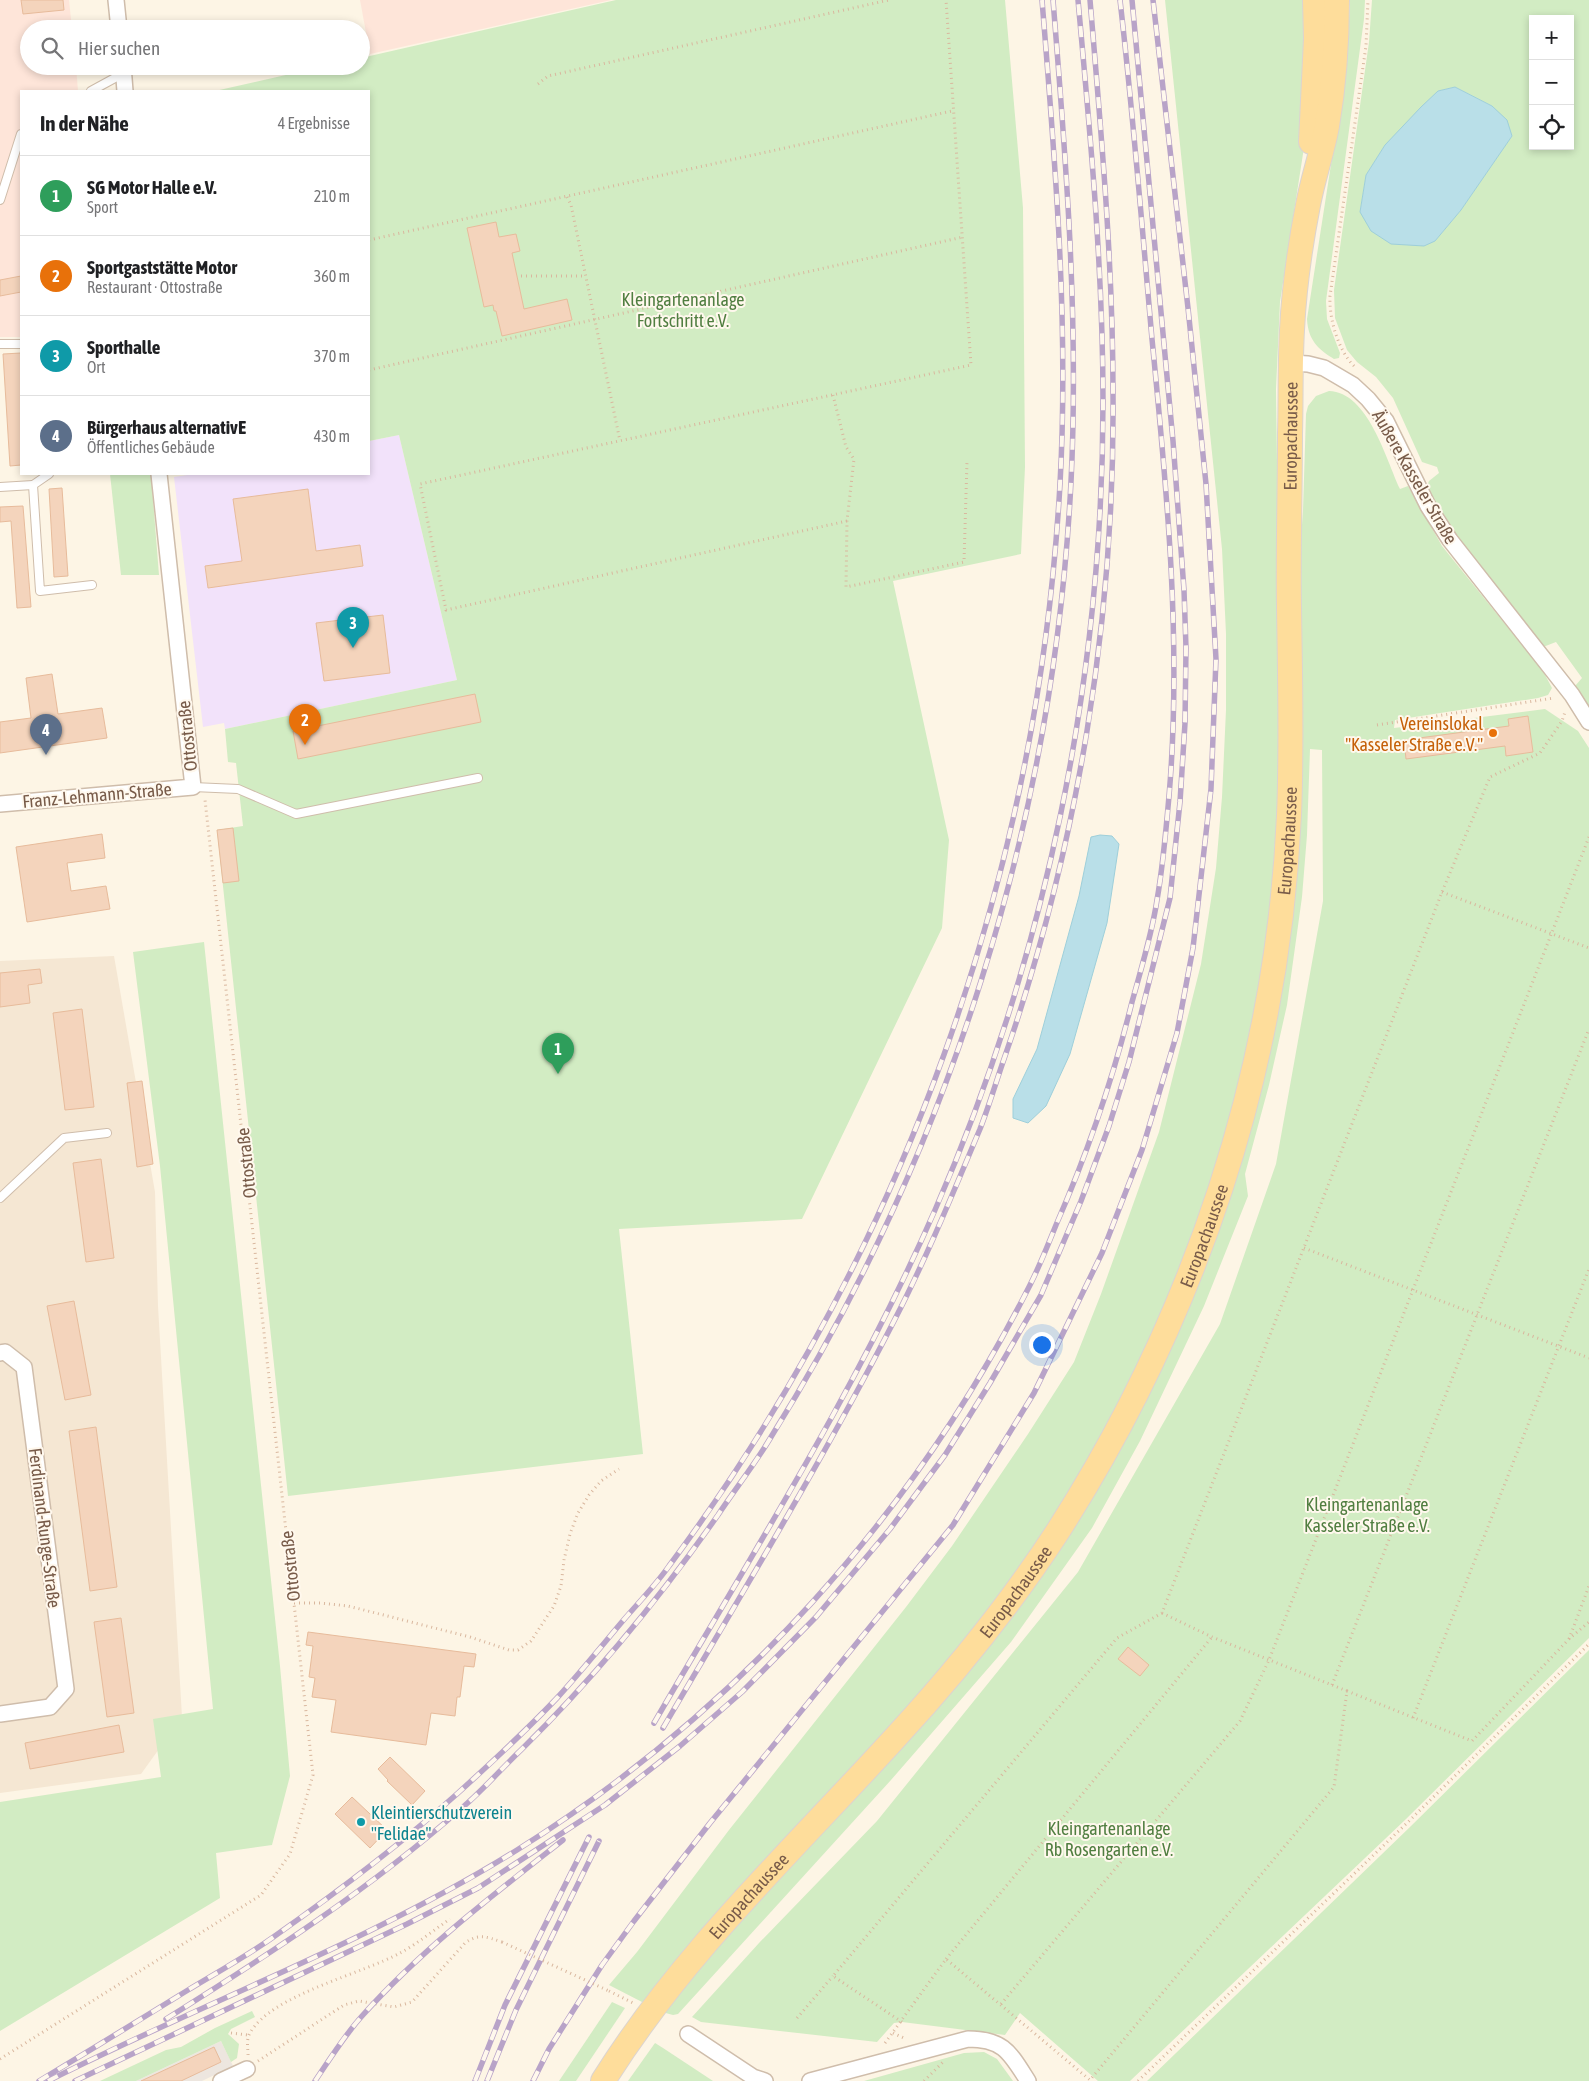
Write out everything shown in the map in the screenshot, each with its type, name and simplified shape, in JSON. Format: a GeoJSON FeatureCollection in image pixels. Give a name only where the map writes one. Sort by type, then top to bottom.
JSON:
{"type":"FeatureCollection","features":[{"type":"Feature","properties":{"kind":"main road","name":"Europachaussee"},"geometry":{"type":"LineString","coordinates":[[1309,201],[1316,39],[1315,0]]}},
{"type":"Feature","properties":{"kind":"main road","name":"Europachaussee"},"geometry":{"type":"LineString","coordinates":[[603,2081],[649,2012],[693,1957],[930,1699],[1000,1614],[1057,1532],[1116,1434],[1166,1331],[1186,1284],[1222,1186],[1250,1085],[1263,1028],[1280,923],[1289,826],[1289,552],[1293,305],[1309,201],[1328,118],[1337,40],[1338,0]]}},
{"type":"Feature","properties":{"kind":"street"},"geometry":{"type":"LineString","coordinates":[[116,0],[118,20]]}},
{"type":"Feature","properties":{"kind":"street"},"geometry":{"type":"LineString","coordinates":[[124,75],[125,90]]}},
{"type":"Feature","properties":{"kind":"street","name":"Äußere Kasseler Straße"},"geometry":{"type":"LineString","coordinates":[[1291,363],[1308,364],[1324,368],[1353,385],[1368,399],[1386,421],[1428,506],[1450,540],[1572,696],[1589,722]]}},
{"type":"Feature","properties":{"kind":"street","name":"Ottostraße"},"geometry":{"type":"LineString","coordinates":[[159,475],[193,787]]}},
{"type":"Feature","properties":{"kind":"street","name":"Franz-Lehmann-Straße"},"geometry":{"type":"LineString","coordinates":[[0,804],[193,787]]}},
{"type":"Feature","properties":{"kind":"street","name":"Ferdinand-Runge-Straße"},"geometry":{"type":"LineString","coordinates":[[0,1714],[50,1707],[66,1689],[24,1367],[3,1353]]}},
{"type":"Feature","properties":{"kind":"street"},"geometry":{"type":"LineString","coordinates":[[688,2034],[753,2078],[765,2081]]}},
{"type":"Feature","properties":{"kind":"street"},"geometry":{"type":"LineString","coordinates":[[810,2081],[968,2039],[985,2039],[1000,2045],[1012,2056],[1028,2081]]}},
{"type":"Feature","properties":{"kind":"street"},"geometry":{"type":"LineString","coordinates":[[221,2081],[247,2069]]}},
{"type":"Feature","properties":{"kind":"lane"},"geometry":{"type":"LineString","coordinates":[[93,90],[116,75]]}},
{"type":"Feature","properties":{"kind":"lane"},"geometry":{"type":"LineString","coordinates":[[0,200],[20,137]]}},
{"type":"Feature","properties":{"kind":"lane"},"geometry":{"type":"LineString","coordinates":[[0,166],[10,164]]}},
{"type":"Feature","properties":{"kind":"lane"},"geometry":{"type":"LineString","coordinates":[[0,344],[20,344]]}},
{"type":"Feature","properties":{"kind":"lane"},"geometry":{"type":"LineString","coordinates":[[0,487],[33,485],[48,475]]}},
{"type":"Feature","properties":{"kind":"lane"},"geometry":{"type":"LineString","coordinates":[[33,485],[40,592],[92,585]]}},
{"type":"Feature","properties":{"kind":"lane"},"geometry":{"type":"LineString","coordinates":[[193,787],[238,788],[296,814],[478,778]]}},
{"type":"Feature","properties":{"kind":"lane"},"geometry":{"type":"LineString","coordinates":[[0,1198],[64,1138],[107,1133]]}},
{"type":"Feature","properties":{"kind":"path"},"geometry":{"type":"LineString","coordinates":[[538,84],[548,76],[889,0]]}},
{"type":"Feature","properties":{"kind":"path"},"geometry":{"type":"LineString","coordinates":[[847,521],[446,610],[420,484],[972,366],[952,112],[946,0]]}},
{"type":"Feature","properties":{"kind":"path"},"geometry":{"type":"LineString","coordinates":[[1359,368],[1346,356],[1341,346],[1329,307],[1366,46],[1368,0]]}},
{"type":"Feature","properties":{"kind":"path"},"geometry":{"type":"LineString","coordinates":[[370,240],[952,112]]}},
{"type":"Feature","properties":{"kind":"path"},"geometry":{"type":"LineString","coordinates":[[567,197],[620,441]]}},
{"type":"Feature","properties":{"kind":"path"},"geometry":{"type":"LineString","coordinates":[[370,370],[962,237]]}},
{"type":"Feature","properties":{"kind":"path"},"geometry":{"type":"LineString","coordinates":[[520,276],[585,276]]}},
{"type":"Feature","properties":{"kind":"path"},"geometry":{"type":"LineString","coordinates":[[833,395],[846,447],[854,459],[847,521],[846,587],[964,562],[967,461]]}},
{"type":"Feature","properties":{"kind":"path"},"geometry":{"type":"LineString","coordinates":[[1377,725],[1572,696]]}},
{"type":"Feature","properties":{"kind":"path"},"geometry":{"type":"LineString","coordinates":[[797,2018],[1117,1638],[1162,1613],[1442,892],[1490,777],[1540,753],[1562,721],[1572,696]]}},
{"type":"Feature","properties":{"kind":"path","name":"Ottostraße"},"geometry":{"type":"LineString","coordinates":[[0,2059],[261,1895],[290,1854],[313,1775],[207,802],[193,787]]}},
{"type":"Feature","properties":{"kind":"path"},"geometry":{"type":"LineString","coordinates":[[1001,2004],[1240,1721],[1269,1660],[1589,837]]}},
{"type":"Feature","properties":{"kind":"path"},"geometry":{"type":"LineString","coordinates":[[1442,892],[1589,948]]}},
{"type":"Feature","properties":{"kind":"path"},"geometry":{"type":"LineString","coordinates":[[1332,1685],[1589,1029]]}},
{"type":"Feature","properties":{"kind":"path"},"geometry":{"type":"LineString","coordinates":[[1304,1248],[1589,1358]]}},
{"type":"Feature","properties":{"kind":"path"},"geometry":{"type":"LineString","coordinates":[[1413,1718],[1589,1269]]}},
{"type":"Feature","properties":{"kind":"path"},"geometry":{"type":"LineString","coordinates":[[294,1602],[348,1606],[470,1637],[509,1650],[518,1650],[531,1641],[554,1606],[561,1586],[570,1534],[578,1513],[589,1495],[602,1481],[619,1469]]}},
{"type":"Feature","properties":{"kind":"path"},"geometry":{"type":"LineString","coordinates":[[1568,1639],[1589,1586]]}},
{"type":"Feature","properties":{"kind":"path"},"geometry":{"type":"LineString","coordinates":[[1162,1613],[1212,1637],[1472,1741],[1568,1639],[1589,1622]]}},
{"type":"Feature","properties":{"kind":"path"},"geometry":{"type":"LineString","coordinates":[[833,1976],[902,2022],[946,1960],[1212,1637]]}},
{"type":"Feature","properties":{"kind":"path"},"geometry":{"type":"LineString","coordinates":[[1138,2081],[1407,1823],[1589,1644]]}},
{"type":"Feature","properties":{"kind":"path"},"geometry":{"type":"LineString","coordinates":[[946,1960],[1090,2080],[1334,1787],[1347,1691]]}},
{"type":"Feature","properties":{"kind":"path"},"geometry":{"type":"LineString","coordinates":[[247,2069],[248,2035],[258,2021],[278,2007],[399,1953],[450,1919]]}},
{"type":"Feature","properties":{"kind":"path"},"geometry":{"type":"LineString","coordinates":[[247,2069],[344,2005],[359,2001],[394,2007],[412,2002],[465,1943],[473,1937],[483,1935],[502,1942],[609,1991]]}},
{"type":"Feature","properties":{"kind":"path"},"geometry":{"type":"LineString","coordinates":[[231,2033],[248,2035]]}},
{"type":"Feature","properties":{"kind":"shaded area"},"geometry":{"type":"Polygon","coordinates":[[[0,0],[69,0],[71,20],[20,20],[20,75],[77,75],[78,90],[20,90],[20,337],[0,337],[0,0]]]}},
{"type":"Feature","properties":{"kind":"shaded area"},"geometry":{"type":"Polygon","coordinates":[[[360,0],[611,0],[370,54],[370,20],[364,20],[360,0]]]}},
{"type":"Feature","properties":{"kind":"shaded area"},"geometry":{"type":"Polygon","coordinates":[[[399,435],[457,680],[225,729],[224,723],[203,727],[174,477],[187,475],[370,475],[370,441],[399,435]]]}},
{"type":"Feature","properties":{"kind":"shaded area"},"geometry":{"type":"Polygon","coordinates":[[[114,956],[155,1192],[158,1306],[182,1717],[141,1774],[0,1793],[0,961],[114,956]]]}},
{"type":"Feature","properties":{"kind":"shaded area"},"geometry":{"type":"Polygon","coordinates":[[[221,2041],[233,2066],[202,2081],[136,2081],[221,2041]]]}},
{"type":"Feature","properties":{"kind":"green space","name":"Kleingartenanlage Fortschritt e.V."},"geometry":{"type":"Polygon","coordinates":[[[616,0],[1005,0],[1023,208],[1025,467],[1021,554],[893,581],[949,840],[942,928],[802,1219],[619,1229],[643,1454],[288,1496],[217,830],[243,826],[236,763],[228,762],[225,729],[457,680],[399,435],[370,441],[370,90],[219,90],[285,75],[370,75],[370,56],[616,0]]]}},
{"type":"Feature","properties":{"kind":"green space"},"geometry":{"type":"Polygon","coordinates":[[[1165,0],[1310,0],[1305,141],[1280,302],[1276,389],[1281,755],[1269,931],[1241,1083],[1194,1239],[1130,1385],[1049,1527],[959,1651],[642,2002],[609,1985],[637,1952],[729,1830],[952,1546],[1074,1362],[1101,1294],[1159,1132],[1201,964],[1216,868],[1222,797],[1226,710],[1226,634],[1222,549],[1165,0]]]}},
{"type":"Feature","properties":{"kind":"green space"},"geometry":{"type":"Polygon","coordinates":[[[1350,0],[1365,0],[1326,301],[1327,319],[1340,353],[1339,358],[1334,359],[1315,343],[1309,332],[1307,319],[1341,100],[1348,40],[1350,0]]]}},
{"type":"Feature","properties":{"kind":"green space"},"geometry":{"type":"Polygon","coordinates":[[[1372,0],[1589,0],[1589,712],[1575,690],[1575,686],[1582,678],[1556,642],[1543,647],[1485,579],[1440,514],[1427,486],[1429,481],[1439,473],[1437,467],[1422,462],[1393,398],[1376,377],[1357,362],[1347,350],[1335,318],[1334,290],[1369,42],[1372,0]],[[1455,87],[1438,91],[1385,145],[1366,175],[1360,212],[1435,241],[1461,210],[1512,136],[1492,106],[1455,87]]]}},
{"type":"Feature","properties":{"kind":"green space"},"geometry":{"type":"Polygon","coordinates":[[[1329,391],[1343,394],[1355,403],[1365,415],[1382,445],[1400,489],[1408,486],[1442,546],[1543,671],[1552,688],[1548,695],[1538,698],[1395,720],[1394,728],[1545,709],[1578,731],[1589,748],[1589,1638],[1405,1820],[1130,2081],[1098,2081],[1020,2013],[1005,2035],[902,2022],[894,2023],[877,2042],[701,2022],[692,2017],[759,1943],[877,1821],[1078,1572],[1220,1324],[1276,1164],[1323,901],[1322,750],[1310,749],[1307,835],[1302,897],[1287,1005],[1269,1085],[1245,1174],[1248,1196],[1204,1306],[1140,1441],[1092,1528],[1011,1642],[891,1780],[678,2014],[673,2015],[662,2012],[1065,1537],[1260,1088],[1303,511],[1306,414],[1308,406],[1316,396],[1329,391]]]}},
{"type":"Feature","properties":{"kind":"green space"},"geometry":{"type":"Polygon","coordinates":[[[110,475],[151,475],[159,575],[121,575],[110,475]]]}},
{"type":"Feature","properties":{"kind":"green space"},"geometry":{"type":"Polygon","coordinates":[[[204,942],[290,1776],[272,1845],[216,1853],[220,1898],[0,2031],[0,1802],[161,1777],[153,1719],[213,1709],[160,1166],[133,952],[204,942]]]}},
{"type":"Feature","properties":{"kind":"green space"},"geometry":{"type":"Polygon","coordinates":[[[1589,1650],[1589,2081],[1147,2081],[1410,1827],[1589,1650]]]}},
{"type":"Feature","properties":{"kind":"green space"},"geometry":{"type":"Polygon","coordinates":[[[612,2002],[625,2008],[576,2081],[559,2081],[612,2002]]]}},
{"type":"Feature","properties":{"kind":"green space"},"geometry":{"type":"Polygon","coordinates":[[[252,2011],[255,2017],[231,2029],[228,2034],[239,2044],[237,2058],[231,2062],[221,2041],[136,2081],[100,2081],[166,2050],[181,2047],[215,2028],[252,2011]]]}},
{"type":"Feature","properties":{"kind":"green space"},"geometry":{"type":"Polygon","coordinates":[[[655,2043],[663,2048],[713,2081],[628,2081],[655,2043]]]}},
{"type":"Feature","properties":{"kind":"green space"},"geometry":{"type":"Polygon","coordinates":[[[984,2052],[997,2059],[1013,2081],[864,2081],[964,2053],[984,2052]]]}},
{"type":"Feature","properties":{"kind":"water"},"geometry":{"type":"Polygon","coordinates":[[[1455,87],[1492,106],[1507,120],[1512,136],[1461,210],[1435,241],[1424,246],[1391,244],[1371,231],[1360,212],[1366,175],[1385,145],[1421,107],[1438,91],[1455,87]]]}},
{"type":"Feature","properties":{"kind":"water"},"geometry":{"type":"Polygon","coordinates":[[[1100,835],[1112,836],[1119,844],[1107,923],[1070,1054],[1046,1106],[1028,1123],[1013,1118],[1013,1099],[1037,1049],[1079,896],[1091,837],[1100,835]]]}},
{"type":"Feature","properties":{"kind":"building"},"geometry":{"type":"Polygon","coordinates":[[[21,0],[63,0],[64,10],[23,14],[21,0]]]}},
{"type":"Feature","properties":{"kind":"building"},"geometry":{"type":"Polygon","coordinates":[[[496,222],[499,237],[516,234],[520,251],[512,253],[524,309],[567,299],[572,320],[502,336],[493,305],[484,307],[467,228],[496,222]]]}},
{"type":"Feature","properties":{"kind":"building"},"geometry":{"type":"Polygon","coordinates":[[[20,276],[20,292],[0,296],[0,280],[20,276]]]}},
{"type":"Feature","properties":{"kind":"building"},"geometry":{"type":"Polygon","coordinates":[[[20,353],[20,465],[10,466],[3,354],[20,353]]]}},
{"type":"Feature","properties":{"kind":"building"},"geometry":{"type":"Polygon","coordinates":[[[62,488],[68,576],[54,577],[49,489],[62,488]]]}},
{"type":"Feature","properties":{"kind":"building"},"geometry":{"type":"Polygon","coordinates":[[[308,489],[316,551],[360,545],[363,566],[208,588],[205,566],[242,561],[233,499],[308,489]]]}},
{"type":"Feature","properties":{"kind":"building"},"geometry":{"type":"Polygon","coordinates":[[[23,506],[31,607],[17,608],[11,521],[0,522],[0,507],[23,506]]]}},
{"type":"Feature","properties":{"kind":"building"},"geometry":{"type":"Polygon","coordinates":[[[383,615],[390,673],[324,681],[316,623],[383,615]]]}},
{"type":"Feature","properties":{"kind":"building"},"geometry":{"type":"Polygon","coordinates":[[[52,674],[58,714],[102,708],[107,738],[0,753],[0,722],[31,718],[26,678],[52,674]]]}},
{"type":"Feature","properties":{"kind":"building"},"geometry":{"type":"Polygon","coordinates":[[[475,694],[481,722],[298,759],[293,731],[475,694]]]}},
{"type":"Feature","properties":{"kind":"building","name":"Vereinslokal \"Kasseler Straße e.V.\""},"geometry":{"type":"Polygon","coordinates":[[[1528,716],[1533,752],[1506,756],[1505,746],[1406,759],[1404,740],[1509,726],[1508,719],[1528,716]]]}},
{"type":"Feature","properties":{"kind":"building"},"geometry":{"type":"Polygon","coordinates":[[[233,828],[239,881],[223,883],[217,830],[233,828]]]}},
{"type":"Feature","properties":{"kind":"building"},"geometry":{"type":"Polygon","coordinates":[[[102,834],[105,858],[67,863],[71,891],[106,886],[110,909],[27,922],[16,847],[102,834]]]}},
{"type":"Feature","properties":{"kind":"building"},"geometry":{"type":"Polygon","coordinates":[[[40,969],[42,983],[28,985],[30,1003],[0,1007],[0,973],[40,969]]]}},
{"type":"Feature","properties":{"kind":"building"},"geometry":{"type":"Polygon","coordinates":[[[82,1009],[94,1107],[65,1110],[53,1013],[82,1009]]]}},
{"type":"Feature","properties":{"kind":"building"},"geometry":{"type":"Polygon","coordinates":[[[142,1081],[153,1164],[137,1167],[127,1083],[142,1081]]]}},
{"type":"Feature","properties":{"kind":"building"},"geometry":{"type":"Polygon","coordinates":[[[101,1159],[114,1258],[86,1262],[73,1163],[101,1159]]]}},
{"type":"Feature","properties":{"kind":"building"},"geometry":{"type":"Polygon","coordinates":[[[74,1301],[91,1395],[65,1400],[47,1306],[74,1301]]]}},
{"type":"Feature","properties":{"kind":"building"},"geometry":{"type":"Polygon","coordinates":[[[96,1427],[117,1587],[90,1591],[69,1431],[96,1427]]]}},
{"type":"Feature","properties":{"kind":"building"},"geometry":{"type":"Polygon","coordinates":[[[121,1618],[134,1713],[107,1717],[94,1622],[121,1618]]]}},
{"type":"Feature","properties":{"kind":"building"},"geometry":{"type":"Polygon","coordinates":[[[308,1632],[476,1654],[474,1667],[464,1666],[460,1697],[457,1697],[455,1716],[431,1713],[426,1745],[331,1732],[336,1700],[312,1697],[315,1678],[309,1677],[313,1646],[306,1645],[308,1632]]]}},
{"type":"Feature","properties":{"kind":"building"},"geometry":{"type":"Polygon","coordinates":[[[1128,1647],[1149,1665],[1140,1676],[1118,1659],[1128,1647]]]}},
{"type":"Feature","properties":{"kind":"building"},"geometry":{"type":"Polygon","coordinates":[[[119,1725],[124,1752],[30,1769],[25,1743],[119,1725]]]}},
{"type":"Feature","properties":{"kind":"building"},"geometry":{"type":"Polygon","coordinates":[[[390,1757],[425,1791],[412,1805],[387,1781],[378,1769],[390,1757]]]}},
{"type":"Feature","properties":{"kind":"building","name":"Kleintierschutzverein \"Felidae\""},"geometry":{"type":"Polygon","coordinates":[[[352,1797],[387,1830],[370,1848],[335,1814],[352,1797]]]}},
{"type":"Feature","properties":{"kind":"building"},"geometry":{"type":"Polygon","coordinates":[[[214,2047],[221,2062],[181,2081],[141,2081],[214,2047]]]}},
{"type":"Feature","properties":{"kind":"railway"},"geometry":{"type":"LineString","coordinates":[[39,2081],[251,1952],[320,1904],[391,1850],[458,1793],[557,1698],[664,1573],[752,1445],[826,1319],[890,1188],[944,1054],[989,915],[1023,774],[1047,630],[1060,484],[1063,363],[1056,181],[1042,0]]}},
{"type":"Feature","properties":{"kind":"railway"},"geometry":{"type":"LineString","coordinates":[[166,2019],[319,1919],[428,1837],[486,1786],[575,1694],[673,1577],[758,1457],[835,1327],[891,1214],[940,1098],[982,979],[1016,857],[1042,733],[1061,608],[1071,482],[1073,361],[1067,180],[1053,0]]}},
{"type":"Feature","properties":{"kind":"railway"},"geometry":{"type":"LineString","coordinates":[[654,1723],[802,1470],[838,1406],[905,1277],[935,1210],[974,1114],[1008,1015],[1037,915],[1061,814],[1079,712],[1092,609],[1100,505],[1103,401],[1101,301],[1095,200],[1078,0]]}},
{"type":"Feature","properties":{"kind":"railway"},"geometry":{"type":"LineString","coordinates":[[663,1728],[811,1475],[867,1373],[917,1274],[983,1120],[1030,978],[1053,897],[1072,814],[1087,731],[1099,647],[1112,478],[1111,295],[1106,196],[1090,0]]}},
{"type":"Feature","properties":{"kind":"railway"},"geometry":{"type":"LineString","coordinates":[[48,2081],[106,2052],[345,1943],[461,1883],[517,1850],[597,1796],[673,1736],[745,1672],[812,1602],[874,1529],[932,1451],[984,1370],[1030,1285],[1079,1170],[1099,1115],[1117,1059],[1146,951],[1155,913],[1163,861],[1173,739],[1173,625],[1163,453],[1120,0]]}},
{"type":"Feature","properties":{"kind":"railway"},"geometry":{"type":"LineString","coordinates":[[75,2081],[407,1924],[478,1888],[605,1805],[680,1746],[742,1692],[816,1617],[890,1529],[945,1455],[990,1383],[1041,1295],[1081,1201],[1109,1126],[1129,1062],[1170,898],[1180,802],[1185,723],[1186,648],[1184,590],[1173,441],[1132,0]]}},
{"type":"Feature","properties":{"kind":"railway"},"geometry":{"type":"LineString","coordinates":[[533,2081],[549,2049],[602,1965],[634,1921],[710,1823],[953,1525],[1034,1393],[1102,1253],[1142,1150],[1177,1033],[1193,948],[1211,789],[1216,659],[1206,484],[1153,0]]}},
{"type":"Feature","properties":{"kind":"railway"},"geometry":{"type":"LineString","coordinates":[[475,2081],[505,2005],[589,1837]]}},
{"type":"Feature","properties":{"kind":"railway"},"geometry":{"type":"LineString","coordinates":[[315,2081],[355,2024],[408,1968],[510,1881],[563,1840]]}},
{"type":"Feature","properties":{"kind":"railway"},"geometry":{"type":"LineString","coordinates":[[487,2081],[516,2010],[599,1841]]}},
{"type":"Feature","properties":{"kind":"place","name":"Sporthalle"},"geometry":{"type":"Point","coordinates":[353,648]}},
{"type":"Feature","properties":{"kind":"place","name":"Vereinslokal \"Kasseler Straße e.V.\""},"geometry":{"type":"Point","coordinates":[1493,733]}},
{"type":"Feature","properties":{"kind":"place","name":"Sportgaststätte Motor"},"geometry":{"type":"Point","coordinates":[305,745]}},
{"type":"Feature","properties":{"kind":"place","name":"Bürgerhaus alternativE"},"geometry":{"type":"Point","coordinates":[46,755]}},
{"type":"Feature","properties":{"kind":"place","name":"SG Motor Halle e.V."},"geometry":{"type":"Point","coordinates":[558,1074]}},
{"type":"Feature","properties":{"kind":"place","name":"Kleintierschutzverein \"Felidae\""},"geometry":{"type":"Point","coordinates":[361,1822]}},
{"type":"Feature","properties":{"kind":"park label","name":"Kleingartenanlage Kasseler Straße e.V."},"geometry":{"type":"Point","coordinates":[1367,1514]}},
{"type":"Feature","properties":{"kind":"park label","name":"Kleingartenanlage Rb Rosengarten e.V."},"geometry":{"type":"Point","coordinates":[1109,1838]}}]}
